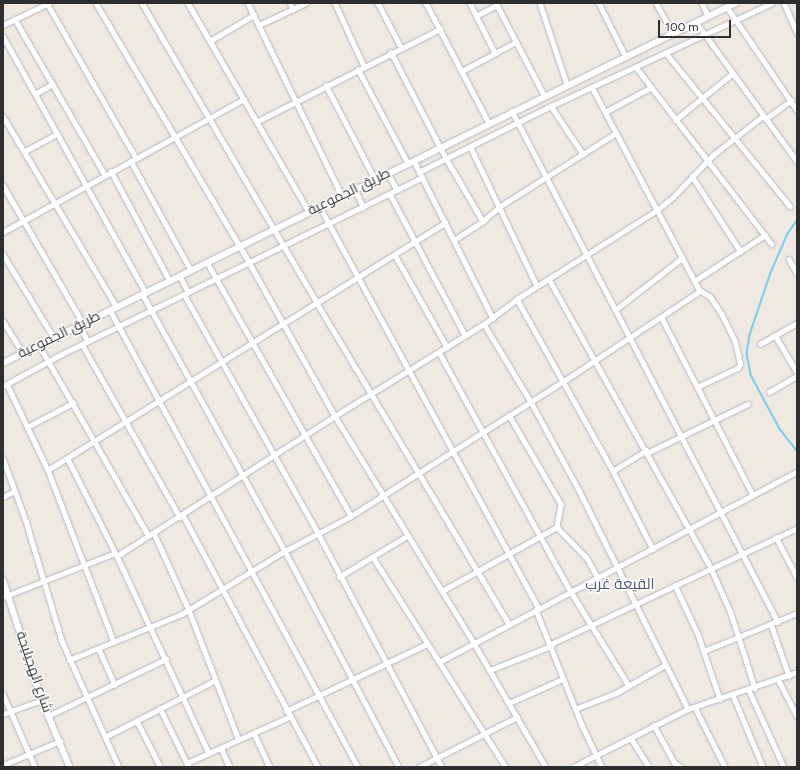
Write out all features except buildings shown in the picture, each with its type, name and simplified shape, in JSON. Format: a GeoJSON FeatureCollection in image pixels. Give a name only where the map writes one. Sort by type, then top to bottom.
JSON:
{"type":"FeatureCollection","features":[{"type":"Feature","properties":{"kind":"main road","name":"طريق الجموعية"},"geometry":{"type":"LineString","coordinates":[[3,363],[512,111],[732,4]]}},
{"type":"Feature","properties":{"kind":"street"},"geometry":{"type":"LineString","coordinates":[[3,25],[48,3],[136,158]]}},
{"type":"Feature","properties":{"kind":"street"},"geometry":{"type":"LineString","coordinates":[[96,3],[240,246],[335,416],[407,536],[474,643],[546,767]]}},
{"type":"Feature","properties":{"kind":"street"},"geometry":{"type":"LineString","coordinates":[[142,3],[285,244],[317,303],[509,624]]}},
{"type":"Feature","properties":{"kind":"street"},"geometry":{"type":"LineString","coordinates":[[188,3],[258,121],[309,212]]}},
{"type":"Feature","properties":{"kind":"street"},"geometry":{"type":"LineString","coordinates":[[248,3],[342,196]]}},
{"type":"Feature","properties":{"kind":"street"},"geometry":{"type":"LineString","coordinates":[[290,3],[293,9]]}},
{"type":"Feature","properties":{"kind":"street"},"geometry":{"type":"LineString","coordinates":[[258,25],[306,3]]}},
{"type":"Feature","properties":{"kind":"street"},"geometry":{"type":"LineString","coordinates":[[335,3],[364,66]]}},
{"type":"Feature","properties":{"kind":"street"},"geometry":{"type":"LineString","coordinates":[[378,3],[401,47]]}},
{"type":"Feature","properties":{"kind":"street"},"geometry":{"type":"LineString","coordinates":[[426,3],[489,123]]}},
{"type":"Feature","properties":{"kind":"street"},"geometry":{"type":"LineString","coordinates":[[470,3],[495,53]]}},
{"type":"Feature","properties":{"kind":"street"},"geometry":{"type":"LineString","coordinates":[[540,3],[567,84]]}},
{"type":"Feature","properties":{"kind":"street"},"geometry":{"type":"LineString","coordinates":[[656,3],[672,33]]}},
{"type":"Feature","properties":{"kind":"street"},"geometry":{"type":"LineString","coordinates":[[702,3],[708,16]]}},
{"type":"Feature","properties":{"kind":"street"},"geometry":{"type":"LineString","coordinates":[[419,172],[471,148],[551,106],[772,3]]}},
{"type":"Feature","properties":{"kind":"street"},"geometry":{"type":"LineString","coordinates":[[784,3],[797,32]]}},
{"type":"Feature","properties":{"kind":"street"},"geometry":{"type":"LineString","coordinates":[[476,16],[496,4],[544,96]]}},
{"type":"Feature","properties":{"kind":"street"},"geometry":{"type":"LineString","coordinates":[[601,4],[625,56]]}},
{"type":"Feature","properties":{"kind":"street"},"geometry":{"type":"LineString","coordinates":[[732,4],[736,19],[797,110]]}},
{"type":"Feature","properties":{"kind":"street"},"geometry":{"type":"LineString","coordinates":[[210,41],[254,15]]}},
{"type":"Feature","properties":{"kind":"street"},"geometry":{"type":"LineString","coordinates":[[15,19],[105,175]]}},
{"type":"Feature","properties":{"kind":"street"},"geometry":{"type":"LineString","coordinates":[[696,22],[732,74],[797,161]]}},
{"type":"Feature","properties":{"kind":"street"},"geometry":{"type":"LineString","coordinates":[[258,121],[440,28]]}},
{"type":"Feature","properties":{"kind":"street"},"geometry":{"type":"LineString","coordinates":[[3,36],[86,185],[190,382],[285,551],[399,767]]}},
{"type":"Feature","properties":{"kind":"street"},"geometry":{"type":"LineString","coordinates":[[462,71],[516,42]]}},
{"type":"Feature","properties":{"kind":"street"},"geometry":{"type":"LineString","coordinates":[[391,52],[447,160],[483,221]]}},
{"type":"Feature","properties":{"kind":"street"},"geometry":{"type":"LineString","coordinates":[[666,53],[735,136],[790,206]]}},
{"type":"Feature","properties":{"kind":"street"},"geometry":{"type":"LineString","coordinates":[[636,67],[674,120],[772,244]]}},
{"type":"Feature","properties":{"kind":"street"},"geometry":{"type":"LineString","coordinates":[[358,69],[411,162],[419,172],[492,318]]}},
{"type":"Feature","properties":{"kind":"street"},"geometry":{"type":"LineString","coordinates":[[674,120],[732,74]]}},
{"type":"Feature","properties":{"kind":"street"},"geometry":{"type":"LineString","coordinates":[[34,94],[52,84]]}},
{"type":"Feature","properties":{"kind":"street"},"geometry":{"type":"LineString","coordinates":[[326,85],[375,179]]}},
{"type":"Feature","properties":{"kind":"street"},"geometry":{"type":"LineString","coordinates":[[592,87],[682,258],[696,280],[700,291],[710,298],[722,316],[735,342],[740,364],[738,368],[697,387]]}},
{"type":"Feature","properties":{"kind":"street"},"geometry":{"type":"LineString","coordinates":[[605,112],[650,88]]}},
{"type":"Feature","properties":{"kind":"street"},"geometry":{"type":"LineString","coordinates":[[3,232],[244,99]]}},
{"type":"Feature","properties":{"kind":"street"},"geometry":{"type":"LineString","coordinates":[[6,596],[83,566],[116,555],[182,516],[335,416],[484,324],[517,299],[657,210],[674,197],[707,161],[735,136],[790,101]]}},
{"type":"Feature","properties":{"kind":"street"},"geometry":{"type":"LineString","coordinates":[[551,106],[583,154]]}},
{"type":"Feature","properties":{"kind":"street"},"geometry":{"type":"LineString","coordinates":[[512,111],[586,255],[631,337],[778,622]]}},
{"type":"Feature","properties":{"kind":"street"},"geometry":{"type":"LineString","coordinates":[[3,116],[117,307]]}},
{"type":"Feature","properties":{"kind":"street"},"geometry":{"type":"LineString","coordinates":[[454,240],[483,221],[499,207],[616,133]]}},
{"type":"Feature","properties":{"kind":"street"},"geometry":{"type":"LineString","coordinates":[[25,152],[57,134]]}},
{"type":"Feature","properties":{"kind":"street"},"geometry":{"type":"LineString","coordinates":[[471,148],[537,286]]}},
{"type":"Feature","properties":{"kind":"street"},"geometry":{"type":"LineString","coordinates":[[131,161],[191,270]]}},
{"type":"Feature","properties":{"kind":"street"},"geometry":{"type":"LineString","coordinates":[[112,172],[170,281]]}},
{"type":"Feature","properties":{"kind":"street"},"geometry":{"type":"LineString","coordinates":[[388,173],[397,190]]}},
{"type":"Feature","properties":{"kind":"street"},"geometry":{"type":"LineString","coordinates":[[692,176],[741,252]]}},
{"type":"Feature","properties":{"kind":"street"},"geometry":{"type":"LineString","coordinates":[[114,642],[83,566],[48,470],[29,426],[5,385],[88,341],[422,178]]}},
{"type":"Feature","properties":{"kind":"street"},"geometry":{"type":"LineString","coordinates":[[3,185],[81,324],[88,341]]}},
{"type":"Feature","properties":{"kind":"street"},"geometry":{"type":"LineString","coordinates":[[355,189],[363,207]]}},
{"type":"Feature","properties":{"kind":"street"},"geometry":{"type":"LineString","coordinates":[[390,194],[465,335]]}},
{"type":"Feature","properties":{"kind":"street"},"geometry":{"type":"LineString","coordinates":[[320,206],[360,277],[408,370],[454,451],[538,609],[575,709],[602,767]]}},
{"type":"Feature","properties":{"kind":"street"},"geometry":{"type":"LineString","coordinates":[[48,470],[96,442],[221,364],[283,323],[360,277],[445,223]]}},
{"type":"Feature","properties":{"kind":"street"},"geometry":{"type":"LineString","coordinates":[[696,280],[765,235]]}},
{"type":"Feature","properties":{"kind":"street"},"geometry":{"type":"LineString","coordinates":[[3,254],[54,338]]}},
{"type":"Feature","properties":{"kind":"street"},"geometry":{"type":"LineString","coordinates":[[395,255],[447,347]]}},
{"type":"Feature","properties":{"kind":"street"},"geometry":{"type":"LineString","coordinates":[[615,310],[682,258]]}},
{"type":"Feature","properties":{"kind":"street"},"geometry":{"type":"LineString","coordinates":[[789,259],[797,273]]}},
{"type":"Feature","properties":{"kind":"street"},"geometry":{"type":"LineString","coordinates":[[207,262],[304,436],[351,516]]}},
{"type":"Feature","properties":{"kind":"street"},"geometry":{"type":"LineString","coordinates":[[180,276],[186,293],[221,364],[318,533],[339,577],[385,664],[442,767]]}},
{"type":"Feature","properties":{"kind":"street"},"geometry":{"type":"LineString","coordinates":[[549,279],[711,568],[740,637],[755,688]]}},
{"type":"Feature","properties":{"kind":"street"},"geometry":{"type":"LineString","coordinates":[[69,660],[150,628],[189,610],[285,551],[351,516],[420,474],[594,360],[662,318],[700,291]]}},
{"type":"Feature","properties":{"kind":"street"},"geometry":{"type":"LineString","coordinates":[[517,299],[613,471],[653,549]]}},
{"type":"Feature","properties":{"kind":"street"},"geometry":{"type":"LineString","coordinates":[[110,310],[253,570],[358,767]]}},
{"type":"Feature","properties":{"kind":"street"},"geometry":{"type":"LineString","coordinates":[[662,318],[753,495]]}},
{"type":"Feature","properties":{"kind":"street"},"geometry":{"type":"LineString","coordinates":[[3,321],[23,353]]}},
{"type":"Feature","properties":{"kind":"street"},"geometry":{"type":"LineString","coordinates":[[760,344],[797,323]]}},
{"type":"Feature","properties":{"kind":"street"},"geometry":{"type":"LineString","coordinates":[[484,324],[531,402],[688,709]]}},
{"type":"Feature","properties":{"kind":"street"},"geometry":{"type":"LineString","coordinates":[[775,335],[797,372]]}},
{"type":"Feature","properties":{"kind":"street"},"geometry":{"type":"LineString","coordinates":[[82,344],[126,423],[182,516],[289,717],[318,767]]}},
{"type":"Feature","properties":{"kind":"street"},"geometry":{"type":"LineString","coordinates":[[39,345],[149,536]]}},
{"type":"Feature","properties":{"kind":"street"},"geometry":{"type":"LineString","coordinates":[[439,352],[484,431],[570,592],[629,686]]}},
{"type":"Feature","properties":{"kind":"street"},"geometry":{"type":"LineString","coordinates":[[769,392],[797,376]]}},
{"type":"Feature","properties":{"kind":"street"},"geometry":{"type":"LineString","coordinates":[[29,426],[73,403]]}},
{"type":"Feature","properties":{"kind":"street"},"geometry":{"type":"LineString","coordinates":[[613,471],[647,452],[682,437],[748,404]]}},
{"type":"Feature","properties":{"kind":"street"},"geometry":{"type":"LineString","coordinates":[[509,415],[560,504],[557,527]]}},
{"type":"Feature","properties":{"kind":"street"},"geometry":{"type":"LineString","coordinates":[[3,458],[69,660],[119,767]]}},
{"type":"Feature","properties":{"kind":"street"},"geometry":{"type":"LineString","coordinates":[[68,459],[166,659],[209,753]]}},
{"type":"Feature","properties":{"kind":"street"},"geometry":{"type":"LineString","coordinates":[[439,662],[795,473]]}},
{"type":"Feature","properties":{"kind":"street"},"geometry":{"type":"LineString","coordinates":[[3,497],[15,492]]}},
{"type":"Feature","properties":{"kind":"street"},"geometry":{"type":"LineString","coordinates":[[442,591],[540,535],[557,527]]}},
{"type":"Feature","properties":{"kind":"street"},"geometry":{"type":"LineString","coordinates":[[557,527],[587,558],[598,578]]}},
{"type":"Feature","properties":{"kind":"street"},"geometry":{"type":"LineString","coordinates":[[490,670],[551,645],[797,528]]}},
{"type":"Feature","properties":{"kind":"street"},"geometry":{"type":"LineString","coordinates":[[154,533],[189,610],[214,681],[238,740]]}},
{"type":"Feature","properties":{"kind":"street"},"geometry":{"type":"LineString","coordinates":[[339,577],[407,536]]}},
{"type":"Feature","properties":{"kind":"street"},"geometry":{"type":"LineString","coordinates":[[776,538],[797,577]]}},
{"type":"Feature","properties":{"kind":"street"},"geometry":{"type":"LineString","coordinates":[[373,557],[506,767]]}},
{"type":"Feature","properties":{"kind":"street","name":"شارع الهجيليجة"},"geometry":{"type":"LineString","coordinates":[[3,579],[6,596],[42,700],[70,767]]}},
{"type":"Feature","properties":{"kind":"street"},"geometry":{"type":"LineString","coordinates":[[675,585],[704,651],[720,699]]}},
{"type":"Feature","properties":{"kind":"street"},"geometry":{"type":"LineString","coordinates":[[704,651],[797,613]]}},
{"type":"Feature","properties":{"kind":"street"},"geometry":{"type":"LineString","coordinates":[[771,624],[789,676]]}},
{"type":"Feature","properties":{"kind":"street"},"geometry":{"type":"LineString","coordinates":[[286,711],[427,644]]}},
{"type":"Feature","properties":{"kind":"street"},"geometry":{"type":"LineString","coordinates":[[99,649],[115,685]]}},
{"type":"Feature","properties":{"kind":"street"},"geometry":{"type":"LineString","coordinates":[[48,716],[115,685],[166,659]]}},
{"type":"Feature","properties":{"kind":"street"},"geometry":{"type":"LineString","coordinates":[[575,709],[629,686],[665,665]]}},
{"type":"Feature","properties":{"kind":"street"},"geometry":{"type":"LineString","coordinates":[[573,767],[688,709],[755,688],[797,672]]}},
{"type":"Feature","properties":{"kind":"street"},"geometry":{"type":"LineString","coordinates":[[509,703],[563,679]]}},
{"type":"Feature","properties":{"kind":"street"},"geometry":{"type":"LineString","coordinates":[[778,679],[797,716]]}},
{"type":"Feature","properties":{"kind":"street"},"geometry":{"type":"LineString","coordinates":[[105,737],[214,681]]}},
{"type":"Feature","properties":{"kind":"street"},"geometry":{"type":"LineString","coordinates":[[749,690],[784,767]]}},
{"type":"Feature","properties":{"kind":"street"},"geometry":{"type":"LineString","coordinates":[[3,694],[35,767]]}},
{"type":"Feature","properties":{"kind":"street"},"geometry":{"type":"LineString","coordinates":[[732,695],[763,767]]}},
{"type":"Feature","properties":{"kind":"street"},"geometry":{"type":"LineString","coordinates":[[3,714],[42,700]]}},
{"type":"Feature","properties":{"kind":"street"},"geometry":{"type":"LineString","coordinates":[[695,707],[725,767]]}},
{"type":"Feature","properties":{"kind":"street"},"geometry":{"type":"LineString","coordinates":[[160,708],[188,765],[209,753],[289,717]]}},
{"type":"Feature","properties":{"kind":"street"},"geometry":{"type":"LineString","coordinates":[[419,767],[517,717]]}},
{"type":"Feature","properties":{"kind":"street"},"geometry":{"type":"LineString","coordinates":[[137,721],[159,764],[158,767]]}},
{"type":"Feature","properties":{"kind":"street"},"geometry":{"type":"LineString","coordinates":[[654,725],[674,762],[681,767]]}},
{"type":"Feature","properties":{"kind":"street"},"geometry":{"type":"LineString","coordinates":[[254,733],[270,767]]}},
{"type":"Feature","properties":{"kind":"street"},"geometry":{"type":"LineString","coordinates":[[631,738],[649,767]]}},
{"type":"Feature","properties":{"kind":"street"},"geometry":{"type":"LineString","coordinates":[[3,766],[60,740]]}},
{"type":"Feature","properties":{"kind":"street"},"geometry":{"type":"LineString","coordinates":[[221,748],[230,767]]}},
{"type":"Feature","properties":{"kind":"waterway"},"geometry":{"type":"LineString","coordinates":[[797,221],[788,234],[771,273],[750,335],[747,354],[751,375],[780,429],[797,451]]}},
{"type":"Feature","properties":{"kind":"district","name":"القيعة غرب"},"geometry":{"type":"Point","coordinates":[620,585]}}]}
